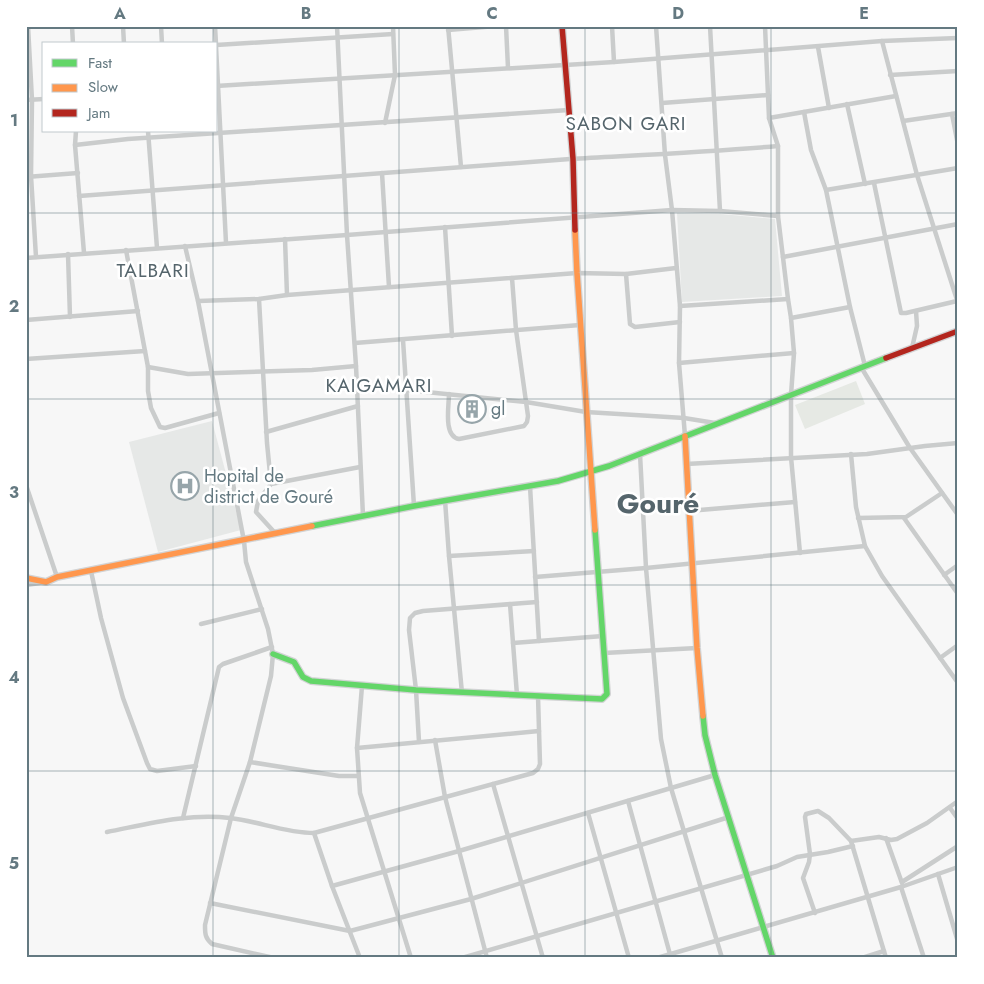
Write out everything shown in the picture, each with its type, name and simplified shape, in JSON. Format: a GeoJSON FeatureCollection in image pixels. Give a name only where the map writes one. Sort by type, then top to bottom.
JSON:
{"type":"FeatureCollection","features":[{"type":"Feature","properties":{"kind":"main road"},"geometry":{"type":"LineString","coordinates":[[272,651],[294,662],[306,680],[462,693],[602,699],[606,694],[592,472],[580,325],[573,159],[562,26]]}},
{"type":"Feature","properties":{"kind":"main road"},"geometry":{"type":"LineString","coordinates":[[26,578],[46,582],[57,577],[445,500],[558,481],[592,472],[958,331]]}},
{"type":"Feature","properties":{"kind":"main road"},"geometry":{"type":"LineString","coordinates":[[685,436],[697,648],[705,735],[715,775],[773,958]]}},
{"type":"Feature","properties":{"kind":"street"},"geometry":{"type":"LineString","coordinates":[[28,26],[29,177],[36,257]]}},
{"type":"Feature","properties":{"kind":"street"},"geometry":{"type":"LineString","coordinates":[[72,26],[74,42]]}},
{"type":"Feature","properties":{"kind":"street"},"geometry":{"type":"LineString","coordinates":[[123,26],[124,42]]}},
{"type":"Feature","properties":{"kind":"street"},"geometry":{"type":"LineString","coordinates":[[161,26],[162,42]]}},
{"type":"Feature","properties":{"kind":"street"},"geometry":{"type":"LineString","coordinates":[[215,26],[216,42]]}},
{"type":"Feature","properties":{"kind":"street"},"geometry":{"type":"LineString","coordinates":[[337,26],[363,516]]}},
{"type":"Feature","properties":{"kind":"street"},"geometry":{"type":"LineString","coordinates":[[385,123],[395,75],[393,26]]}},
{"type":"Feature","properties":{"kind":"street"},"geometry":{"type":"LineString","coordinates":[[461,167],[448,28],[496,26]]}},
{"type":"Feature","properties":{"kind":"street"},"geometry":{"type":"LineString","coordinates":[[506,26],[508,68]]}},
{"type":"Feature","properties":{"kind":"street"},"geometry":{"type":"LineString","coordinates":[[612,26],[614,62]]}},
{"type":"Feature","properties":{"kind":"street"},"geometry":{"type":"LineString","coordinates":[[656,26],[665,155],[672,210],[680,306],[679,363],[685,436]]}},
{"type":"Feature","properties":{"kind":"street"},"geometry":{"type":"LineString","coordinates":[[710,26],[720,211]]}},
{"type":"Feature","properties":{"kind":"street"},"geometry":{"type":"LineString","coordinates":[[765,26],[769,118],[778,146],[778,216],[792,318],[794,353],[791,395],[791,457],[800,553]]}},
{"type":"Feature","properties":{"kind":"street"},"geometry":{"type":"LineString","coordinates":[[218,45],[393,34]]}},
{"type":"Feature","properties":{"kind":"street"},"geometry":{"type":"LineString","coordinates":[[226,243],[218,86],[659,59],[882,41],[958,38]]}},
{"type":"Feature","properties":{"kind":"street"},"geometry":{"type":"LineString","coordinates":[[874,183],[901,313],[957,302],[917,175],[882,41]]}},
{"type":"Feature","properties":{"kind":"street"},"geometry":{"type":"LineString","coordinates":[[818,47],[829,108]]}},
{"type":"Feature","properties":{"kind":"street"},"geometry":{"type":"LineString","coordinates":[[890,75],[958,71]]}},
{"type":"Feature","properties":{"kind":"street"},"geometry":{"type":"LineString","coordinates":[[662,103],[768,95]]}},
{"type":"Feature","properties":{"kind":"street"},"geometry":{"type":"LineString","coordinates":[[769,118],[896,96]]}},
{"type":"Feature","properties":{"kind":"street"},"geometry":{"type":"LineString","coordinates":[[29,100],[42,99]]}},
{"type":"Feature","properties":{"kind":"street"},"geometry":{"type":"LineString","coordinates":[[847,104],[865,184]]}},
{"type":"Feature","properties":{"kind":"street"},"geometry":{"type":"LineString","coordinates":[[75,145],[149,138],[568,110]]}},
{"type":"Feature","properties":{"kind":"street"},"geometry":{"type":"LineString","coordinates":[[804,112],[811,150],[826,190],[863,366],[910,448],[958,514]]}},
{"type":"Feature","properties":{"kind":"street"},"geometry":{"type":"LineString","coordinates":[[903,121],[955,114],[958,145]]}},
{"type":"Feature","properties":{"kind":"street"},"geometry":{"type":"LineString","coordinates":[[76,132],[75,145],[84,253]]}},
{"type":"Feature","properties":{"kind":"street"},"geometry":{"type":"LineString","coordinates":[[148,132],[157,248]]}},
{"type":"Feature","properties":{"kind":"street"},"geometry":{"type":"LineString","coordinates":[[80,196],[344,175],[573,159],[716,152],[778,146]]}},
{"type":"Feature","properties":{"kind":"street"},"geometry":{"type":"LineString","coordinates":[[826,190],[958,168]]}},
{"type":"Feature","properties":{"kind":"street"},"geometry":{"type":"LineString","coordinates":[[29,177],[78,173]]}},
{"type":"Feature","properties":{"kind":"street"},"geometry":{"type":"LineString","coordinates":[[382,173],[389,287]]}},
{"type":"Feature","properties":{"kind":"street"},"geometry":{"type":"LineString","coordinates":[[26,258],[672,210],[720,211],[778,216]]}},
{"type":"Feature","properties":{"kind":"street"},"geometry":{"type":"LineString","coordinates":[[783,257],[958,224]]}},
{"type":"Feature","properties":{"kind":"street"},"geometry":{"type":"LineString","coordinates":[[445,227],[452,336]]}},
{"type":"Feature","properties":{"kind":"street"},"geometry":{"type":"LineString","coordinates":[[285,239],[287,295]]}},
{"type":"Feature","properties":{"kind":"street"},"geometry":{"type":"LineString","coordinates":[[185,246],[212,373],[244,541],[246,562],[262,609],[272,651],[267,698],[250,762],[231,818],[205,925],[205,933],[207,939],[212,944],[274,958]]}},
{"type":"Feature","properties":{"kind":"street"},"geometry":{"type":"LineString","coordinates":[[126,250],[148,368],[148,391],[151,408],[160,427],[165,428],[219,413]]}},
{"type":"Feature","properties":{"kind":"street"},"geometry":{"type":"LineString","coordinates":[[68,254],[70,317]]}},
{"type":"Feature","properties":{"kind":"street"},"geometry":{"type":"LineString","coordinates":[[198,301],[259,299],[287,295],[577,273],[626,274],[676,268]]}},
{"type":"Feature","properties":{"kind":"street"},"geometry":{"type":"LineString","coordinates":[[626,274],[630,324],[635,326],[680,322]]}},
{"type":"Feature","properties":{"kind":"street"},"geometry":{"type":"LineString","coordinates":[[449,394],[449,428],[451,435],[455,438],[459,439],[524,426],[527,422],[528,416],[516,330],[512,278]]}},
{"type":"Feature","properties":{"kind":"street"},"geometry":{"type":"LineString","coordinates":[[951,280],[958,279]]}},
{"type":"Feature","properties":{"kind":"street"},"geometry":{"type":"LineString","coordinates":[[259,299],[266,432],[271,484]]}},
{"type":"Feature","properties":{"kind":"street"},"geometry":{"type":"LineString","coordinates":[[680,306],[788,299]]}},
{"type":"Feature","properties":{"kind":"street"},"geometry":{"type":"LineString","coordinates":[[792,318],[850,307]]}},
{"type":"Feature","properties":{"kind":"street"},"geometry":{"type":"LineString","coordinates":[[26,320],[138,311]]}},
{"type":"Feature","properties":{"kind":"street"},"geometry":{"type":"LineString","coordinates":[[912,348],[917,326],[916,311]]}},
{"type":"Feature","properties":{"kind":"street"},"geometry":{"type":"LineString","coordinates":[[355,343],[580,325]]}},
{"type":"Feature","properties":{"kind":"street"},"geometry":{"type":"LineString","coordinates":[[403,340],[414,506]]}},
{"type":"Feature","properties":{"kind":"street"},"geometry":{"type":"LineString","coordinates":[[26,359],[145,351]]}},
{"type":"Feature","properties":{"kind":"street"},"geometry":{"type":"LineString","coordinates":[[679,363],[794,353]]}},
{"type":"Feature","properties":{"kind":"street"},"geometry":{"type":"LineString","coordinates":[[148,368],[180,374],[312,370],[356,366]]}},
{"type":"Feature","properties":{"kind":"street"},"geometry":{"type":"LineString","coordinates":[[357,385],[526,402],[586,412],[684,418],[719,423]]}},
{"type":"Feature","properties":{"kind":"street"},"geometry":{"type":"LineString","coordinates":[[266,432],[358,406]]}},
{"type":"Feature","properties":{"kind":"street"},"geometry":{"type":"LineString","coordinates":[[686,464],[890,452],[958,443]]}},
{"type":"Feature","properties":{"kind":"street"},"geometry":{"type":"LineString","coordinates":[[640,454],[646,568],[661,739],[671,788],[722,958]]}},
{"type":"Feature","properties":{"kind":"street"},"geometry":{"type":"LineString","coordinates":[[851,454],[858,518],[865,546],[882,576],[958,684]]}},
{"type":"Feature","properties":{"kind":"street"},"geometry":{"type":"LineString","coordinates":[[276,534],[256,512],[258,501],[271,484],[360,467]]}},
{"type":"Feature","properties":{"kind":"street"},"geometry":{"type":"LineString","coordinates":[[530,486],[539,641]]}},
{"type":"Feature","properties":{"kind":"street"},"geometry":{"type":"LineString","coordinates":[[27,488],[57,577]]}},
{"type":"Feature","properties":{"kind":"street"},"geometry":{"type":"LineString","coordinates":[[858,518],[904,518],[942,493]]}},
{"type":"Feature","properties":{"kind":"street"},"geometry":{"type":"LineString","coordinates":[[635,496],[642,496]]}},
{"type":"Feature","properties":{"kind":"street"},"geometry":{"type":"LineString","coordinates":[[445,500],[462,693]]}},
{"type":"Feature","properties":{"kind":"street"},"geometry":{"type":"LineString","coordinates":[[688,511],[795,502]]}},
{"type":"Feature","properties":{"kind":"street"},"geometry":{"type":"LineString","coordinates":[[904,518],[958,594]]}},
{"type":"Feature","properties":{"kind":"street"},"geometry":{"type":"LineString","coordinates":[[536,577],[865,546]]}},
{"type":"Feature","properties":{"kind":"street"},"geometry":{"type":"LineString","coordinates":[[449,556],[534,550]]}},
{"type":"Feature","properties":{"kind":"street"},"geometry":{"type":"LineString","coordinates":[[944,575],[958,565]]}},
{"type":"Feature","properties":{"kind":"street"},"geometry":{"type":"LineString","coordinates":[[91,571],[100,618],[122,698],[150,769],[157,771],[196,766]]}},
{"type":"Feature","properties":{"kind":"street"},"geometry":{"type":"LineString","coordinates":[[26,585],[46,582]]}},
{"type":"Feature","properties":{"kind":"street"},"geometry":{"type":"LineString","coordinates":[[419,742],[416,690],[408,630],[410,618],[415,613],[423,611],[537,602]]}},
{"type":"Feature","properties":{"kind":"street"},"geometry":{"type":"LineString","coordinates":[[510,604],[517,695]]}},
{"type":"Feature","properties":{"kind":"street"},"geometry":{"type":"LineString","coordinates":[[201,624],[262,609]]}},
{"type":"Feature","properties":{"kind":"street"},"geometry":{"type":"LineString","coordinates":[[513,643],[603,636]]}},
{"type":"Feature","properties":{"kind":"street"},"geometry":{"type":"LineString","coordinates":[[940,658],[958,645]]}},
{"type":"Feature","properties":{"kind":"street"},"geometry":{"type":"LineString","coordinates":[[604,653],[697,648]]}},
{"type":"Feature","properties":{"kind":"street"},"geometry":{"type":"LineString","coordinates":[[183,818],[219,667],[222,664],[272,651]]}},
{"type":"Feature","properties":{"kind":"street"},"geometry":{"type":"LineString","coordinates":[[362,686],[357,748],[360,792],[411,958]]}},
{"type":"Feature","properties":{"kind":"street"},"geometry":{"type":"LineString","coordinates":[[107,832],[183,818],[231,818],[297,832],[314,833],[533,773],[540,764],[538,696]]}},
{"type":"Feature","properties":{"kind":"street"},"geometry":{"type":"LineString","coordinates":[[357,748],[540,731]]}},
{"type":"Feature","properties":{"kind":"street"},"geometry":{"type":"LineString","coordinates":[[435,740],[445,797],[487,958]]}},
{"type":"Feature","properties":{"kind":"street"},"geometry":{"type":"LineString","coordinates":[[250,762],[339,776],[358,776]]}},
{"type":"Feature","properties":{"kind":"street"},"geometry":{"type":"LineString","coordinates":[[332,886],[459,851],[715,775]]}},
{"type":"Feature","properties":{"kind":"street"},"geometry":{"type":"LineString","coordinates":[[493,784],[543,958]]}},
{"type":"Feature","properties":{"kind":"street"},"geometry":{"type":"LineString","coordinates":[[628,801],[670,956]]}},
{"type":"Feature","properties":{"kind":"street"},"geometry":{"type":"LineString","coordinates":[[462,958],[777,866],[797,857],[828,852],[879,837],[897,839],[927,823],[958,801]]}},
{"type":"Feature","properties":{"kind":"street"},"geometry":{"type":"LineString","coordinates":[[950,808],[958,819]]}},
{"type":"Feature","properties":{"kind":"street"},"geometry":{"type":"LineString","coordinates":[[816,913],[803,878],[810,854],[805,817],[806,814],[818,811],[822,812],[852,844],[886,958]]}},
{"type":"Feature","properties":{"kind":"street"},"geometry":{"type":"LineString","coordinates":[[588,813],[629,958]]}},
{"type":"Feature","properties":{"kind":"street"},"geometry":{"type":"LineString","coordinates":[[210,903],[350,931],[472,899],[729,817]]}},
{"type":"Feature","properties":{"kind":"street"},"geometry":{"type":"LineString","coordinates":[[314,833],[360,958]]}},
{"type":"Feature","properties":{"kind":"street"},"geometry":{"type":"LineString","coordinates":[[886,838],[924,958]]}},
{"type":"Feature","properties":{"kind":"street"},"geometry":{"type":"LineString","coordinates":[[902,885],[958,846]]}},
{"type":"Feature","properties":{"kind":"street"},"geometry":{"type":"LineString","coordinates":[[657,958],[670,956],[816,913],[958,867]]}},
{"type":"Feature","properties":{"kind":"street"},"geometry":{"type":"LineString","coordinates":[[938,874],[958,942]]}},
{"type":"Feature","properties":{"kind":"street"},"geometry":{"type":"LineString","coordinates":[[862,958],[884,951]]}},
{"type":"Feature","properties":{"kind":"shaded area"},"geometry":{"type":"Polygon","coordinates":[[[677,213],[721,214],[775,219],[782,296],[682,302],[677,213]]]}},
{"type":"Feature","properties":{"kind":"shaded area"},"geometry":{"type":"Polygon","coordinates":[[[856,381],[865,404],[805,429],[795,405],[856,381]]]}},
{"type":"Feature","properties":{"kind":"shaded area","name":"Hopital de district de Gouré"},"geometry":{"type":"Polygon","coordinates":[[[212,421],[241,530],[158,552],[129,442],[212,421]]]}},
{"type":"Feature","properties":{"kind":"traffic: fast"},"geometry":{"type":"LineString","coordinates":[[312,526],[558,481],[609,466],[886,358]]}},
{"type":"Feature","properties":{"kind":"traffic: fast"},"geometry":{"type":"LineString","coordinates":[[273,654],[294,662],[303,677],[311,681],[416,690],[602,699],[607,694],[595,530]]}},
{"type":"Feature","properties":{"kind":"traffic: fast"},"geometry":{"type":"LineString","coordinates":[[703,716],[705,735],[715,775],[773,958]]}},
{"type":"Feature","properties":{"kind":"traffic: slow"},"geometry":{"type":"LineString","coordinates":[[575,230],[595,530]]}},
{"type":"Feature","properties":{"kind":"traffic: slow"},"geometry":{"type":"LineString","coordinates":[[685,436],[697,648],[703,716]]}},
{"type":"Feature","properties":{"kind":"traffic: slow"},"geometry":{"type":"LineString","coordinates":[[26,578],[46,582],[57,577],[312,526]]}},
{"type":"Feature","properties":{"kind":"traffic: jam"},"geometry":{"type":"LineString","coordinates":[[562,26],[573,159],[575,230]]}},
{"type":"Feature","properties":{"kind":"traffic: jam"},"geometry":{"type":"LineString","coordinates":[[886,358],[958,331]]}},
{"type":"Feature","properties":{"kind":"place","name":"gl"},"geometry":{"type":"Point","coordinates":[472,409]}},
{"type":"Feature","properties":{"kind":"place","name":"Hopital de district de Gouré"},"geometry":{"type":"Point","coordinates":[185,486]}},
{"type":"Feature","properties":{"kind":"district","name":"SABON GARI"},"geometry":{"type":"Point","coordinates":[626,123]}},
{"type":"Feature","properties":{"kind":"district","name":"TALBARI"},"geometry":{"type":"Point","coordinates":[153,270]}},
{"type":"Feature","properties":{"kind":"district","name":"KAIGAMARI"},"geometry":{"type":"Point","coordinates":[379,385]}},
{"type":"Feature","properties":{"kind":"district","name":"Gouré"},"geometry":{"type":"Point","coordinates":[658,503]}}]}
